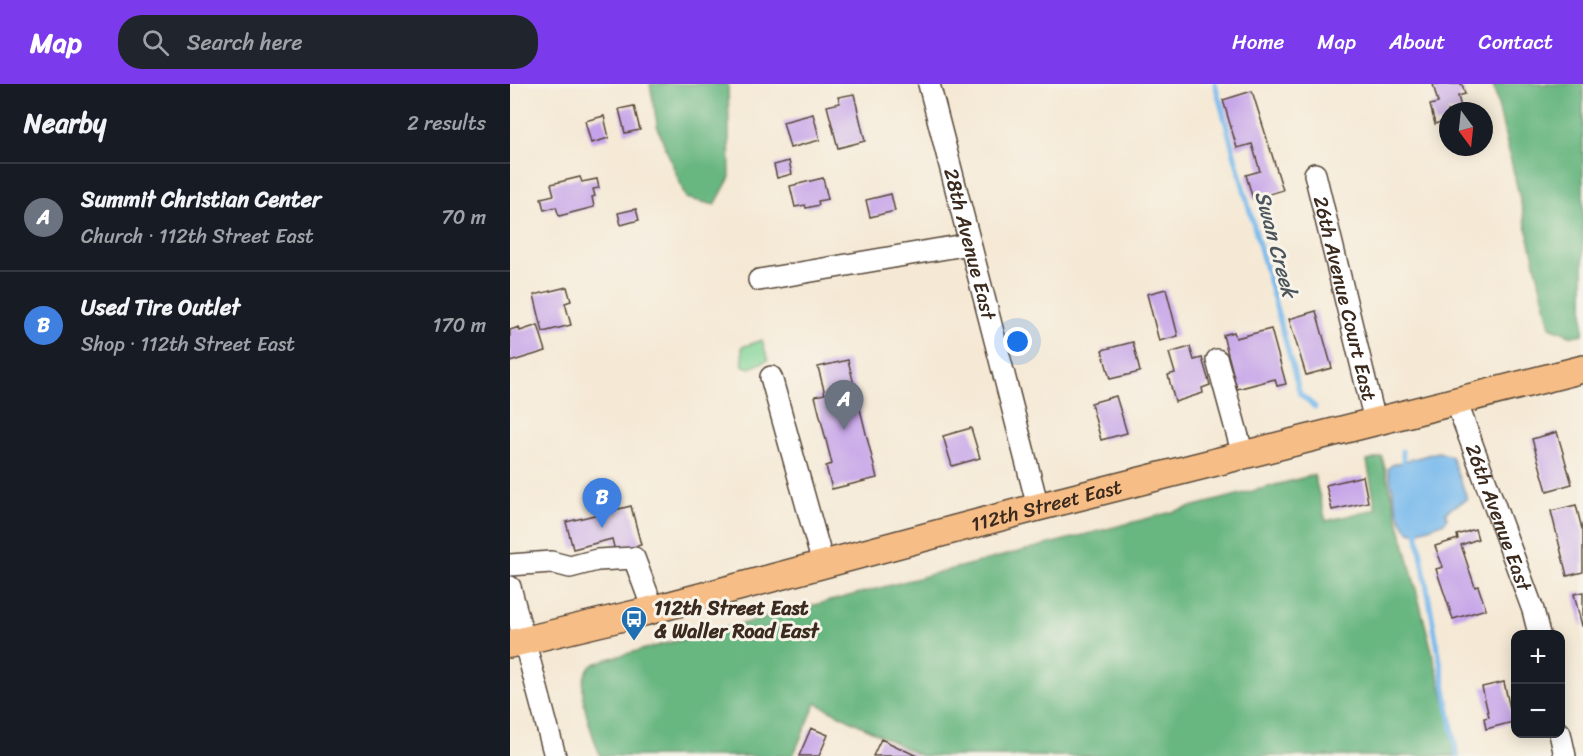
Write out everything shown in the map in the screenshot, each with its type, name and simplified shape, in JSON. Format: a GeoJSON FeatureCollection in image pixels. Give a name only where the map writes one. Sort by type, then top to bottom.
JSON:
{"type":"FeatureCollection","features":[{"type":"Feature","properties":{"kind":"main road","name":"112th Street East"},"geometry":{"type":"LineString","coordinates":[[517,642],[1583,369]]}},
{"type":"Feature","properties":{"kind":"street","name":"28th Avenue East"},"geometry":{"type":"LineString","coordinates":[[929,84],[1038,507]]}},
{"type":"Feature","properties":{"kind":"street","name":"26th Avenue Court East"},"geometry":{"type":"LineString","coordinates":[[1315,174],[1375,421]]}},
{"type":"Feature","properties":{"kind":"street"},"geometry":{"type":"LineString","coordinates":[[759,280],[970,244]]}},
{"type":"Feature","properties":{"kind":"street"},"geometry":{"type":"LineString","coordinates":[[1217,360],[1244,455]]}},
{"type":"Feature","properties":{"kind":"street"},"geometry":{"type":"LineString","coordinates":[[771,376],[823,564]]}},
{"type":"Feature","properties":{"kind":"street","name":"26th Avenue East"},"geometry":{"type":"LineString","coordinates":[[1456,401],[1533,610],[1538,630]]}},
{"type":"Feature","properties":{"kind":"street"},"geometry":{"type":"LineString","coordinates":[[510,565],[551,562],[570,567],[597,560],[634,558],[653,609]]}},
{"type":"Feature","properties":{"kind":"street"},"geometry":{"type":"LineString","coordinates":[[510,587],[517,642],[555,756]]}},
{"type":"Feature","properties":{"kind":"street"},"geometry":{"type":"LineString","coordinates":[[1561,738],[1565,756]]}},
{"type":"Feature","properties":{"kind":"green space"},"geometry":{"type":"Polygon","coordinates":[[[650,84],[728,84],[730,177],[715,205],[686,198],[658,129],[650,84]]]}},
{"type":"Feature","properties":{"kind":"green space"},"geometry":{"type":"Polygon","coordinates":[[[1493,84],[1583,84],[1583,334],[1572,336],[1550,327],[1493,84]]]}},
{"type":"Feature","properties":{"kind":"green space"},"geometry":{"type":"Polygon","coordinates":[[[762,340],[768,360],[750,368],[743,366],[742,347],[762,340]]]}},
{"type":"Feature","properties":{"kind":"green space"},"geometry":{"type":"Polygon","coordinates":[[[1382,457],[1459,756],[921,756],[816,703],[793,756],[600,756],[583,697],[585,674],[591,666],[598,662],[1314,475],[1326,521],[1376,509],[1367,461],[1382,457]]]}},
{"type":"Feature","properties":{"kind":"water"},"geometry":{"type":"Polygon","coordinates":[[[1438,452],[1451,456],[1467,498],[1446,512],[1445,522],[1413,532],[1403,524],[1388,469],[1392,465],[1438,452]]]}},
{"type":"Feature","properties":{"kind":"building"},"geometry":{"type":"Polygon","coordinates":[[[1433,84],[1462,84],[1465,94],[1458,96],[1460,102],[1439,102],[1439,123],[1435,124],[1430,105],[1438,103],[1433,84]]]}},
{"type":"Feature","properties":{"kind":"building"},"geometry":{"type":"Polygon","coordinates":[[[1252,91],[1283,190],[1253,199],[1246,175],[1260,171],[1252,144],[1237,148],[1223,100],[1252,91]]]}},
{"type":"Feature","properties":{"kind":"building"},"geometry":{"type":"Polygon","coordinates":[[[854,94],[865,141],[838,148],[827,106],[840,103],[838,97],[854,94]]]}},
{"type":"Feature","properties":{"kind":"building"},"geometry":{"type":"Polygon","coordinates":[[[634,106],[640,130],[625,133],[619,109],[634,106]]]}},
{"type":"Feature","properties":{"kind":"building"},"geometry":{"type":"Polygon","coordinates":[[[813,114],[820,140],[790,148],[783,122],[813,114]]]}},
{"type":"Feature","properties":{"kind":"building"},"geometry":{"type":"Polygon","coordinates":[[[604,116],[609,138],[591,143],[585,121],[604,116]]]}},
{"type":"Feature","properties":{"kind":"building"},"geometry":{"type":"Polygon","coordinates":[[[789,161],[792,174],[777,178],[774,165],[789,161]]]}},
{"type":"Feature","properties":{"kind":"building"},"geometry":{"type":"Polygon","coordinates":[[[580,177],[582,182],[597,179],[599,188],[593,189],[595,196],[592,197],[594,207],[559,216],[556,207],[544,210],[541,198],[554,195],[551,184],[580,177]]]}},
{"type":"Feature","properties":{"kind":"building"},"geometry":{"type":"Polygon","coordinates":[[[823,178],[828,199],[818,201],[819,205],[806,208],[805,205],[795,207],[790,186],[823,178]]]}},
{"type":"Feature","properties":{"kind":"building"},"geometry":{"type":"Polygon","coordinates":[[[891,194],[895,211],[870,217],[866,200],[891,194]]]}},
{"type":"Feature","properties":{"kind":"building"},"geometry":{"type":"Polygon","coordinates":[[[636,209],[639,220],[621,225],[618,213],[636,209]]]}},
{"type":"Feature","properties":{"kind":"building"},"geometry":{"type":"Polygon","coordinates":[[[567,287],[571,301],[565,303],[571,325],[543,332],[534,295],[567,287]]]}},
{"type":"Feature","properties":{"kind":"building"},"geometry":{"type":"Polygon","coordinates":[[[1166,289],[1178,336],[1159,341],[1147,294],[1166,289]]]}},
{"type":"Feature","properties":{"kind":"building"},"geometry":{"type":"Polygon","coordinates":[[[1316,311],[1332,368],[1306,375],[1289,319],[1316,311]]]}},
{"type":"Feature","properties":{"kind":"building"},"geometry":{"type":"Polygon","coordinates":[[[538,325],[546,351],[510,362],[510,330],[519,327],[520,331],[538,325]]]}},
{"type":"Feature","properties":{"kind":"building"},"geometry":{"type":"Polygon","coordinates":[[[1271,329],[1286,384],[1277,386],[1275,379],[1237,389],[1223,335],[1234,332],[1236,338],[1271,329]]]}},
{"type":"Feature","properties":{"kind":"building"},"geometry":{"type":"Polygon","coordinates":[[[1133,342],[1140,372],[1110,379],[1102,350],[1133,342]]]}},
{"type":"Feature","properties":{"kind":"building"},"geometry":{"type":"Polygon","coordinates":[[[1190,347],[1194,360],[1202,358],[1210,385],[1202,388],[1203,393],[1175,402],[1168,375],[1175,373],[1169,353],[1190,347]]]}},
{"type":"Feature","properties":{"kind":"building"},"geometry":{"type":"Polygon","coordinates":[[[848,360],[877,478],[832,489],[826,466],[832,464],[815,396],[825,394],[818,367],[848,360]]]}},
{"type":"Feature","properties":{"kind":"building"},"geometry":{"type":"Polygon","coordinates":[[[1116,396],[1127,433],[1101,440],[1091,403],[1116,396]]]}},
{"type":"Feature","properties":{"kind":"building"},"geometry":{"type":"Polygon","coordinates":[[[971,428],[980,458],[952,466],[943,436],[971,428]]]}},
{"type":"Feature","properties":{"kind":"building"},"geometry":{"type":"Polygon","coordinates":[[[1557,432],[1572,484],[1547,491],[1532,439],[1557,432]]]}},
{"type":"Feature","properties":{"kind":"building"},"geometry":{"type":"Polygon","coordinates":[[[1363,476],[1368,502],[1332,510],[1326,485],[1363,476]]]}},
{"type":"Feature","properties":{"kind":"building"},"geometry":{"type":"Polygon","coordinates":[[[1576,505],[1583,533],[1583,572],[1567,576],[1551,511],[1576,505]]]}},
{"type":"Feature","properties":{"kind":"building"},"geometry":{"type":"Polygon","coordinates":[[[631,506],[641,545],[615,551],[612,539],[573,549],[566,522],[631,506]]]}},
{"type":"Feature","properties":{"kind":"building"},"geometry":{"type":"Polygon","coordinates":[[[1475,529],[1478,539],[1461,545],[1475,587],[1478,586],[1486,609],[1453,619],[1436,569],[1443,567],[1435,546],[1458,539],[1457,535],[1475,529]]]}},
{"type":"Feature","properties":{"kind":"building"},"geometry":{"type":"Polygon","coordinates":[[[1583,592],[1583,626],[1582,626],[1574,594],[1583,592]]]}},
{"type":"Feature","properties":{"kind":"building"},"geometry":{"type":"Polygon","coordinates":[[[1504,682],[1511,723],[1486,729],[1484,718],[1489,717],[1482,687],[1504,682]]]}},
{"type":"Feature","properties":{"kind":"building"},"geometry":{"type":"Polygon","coordinates":[[[811,728],[828,735],[819,756],[799,756],[811,728]]]}},
{"type":"Feature","properties":{"kind":"building"},"geometry":{"type":"Polygon","coordinates":[[[881,739],[917,756],[873,756],[881,739]]]}},
{"type":"Feature","properties":{"kind":"waterway","name":"Swan Creek"},"geometry":{"type":"LineString","coordinates":[[1215,84],[1300,394],[1315,407]]}},
{"type":"Feature","properties":{"kind":"waterway","name":"Swan Creek"},"geometry":{"type":"LineString","coordinates":[[1402,451],[1405,467]]}},
{"type":"Feature","properties":{"kind":"waterway","name":"Swan Creek"},"geometry":{"type":"LineString","coordinates":[[1416,526],[1457,756]]}},
{"type":"Feature","properties":{"kind":"place","name":"Summit Christian Center"},"geometry":{"type":"Point","coordinates":[844,430]}},
{"type":"Feature","properties":{"kind":"place","name":"Used Tire Outlet"},"geometry":{"type":"Point","coordinates":[602,528]}},
{"type":"Feature","properties":{"kind":"place","name":"112th Street East & Waller Road East"},"geometry":{"type":"Point","coordinates":[634,642]}}]}
